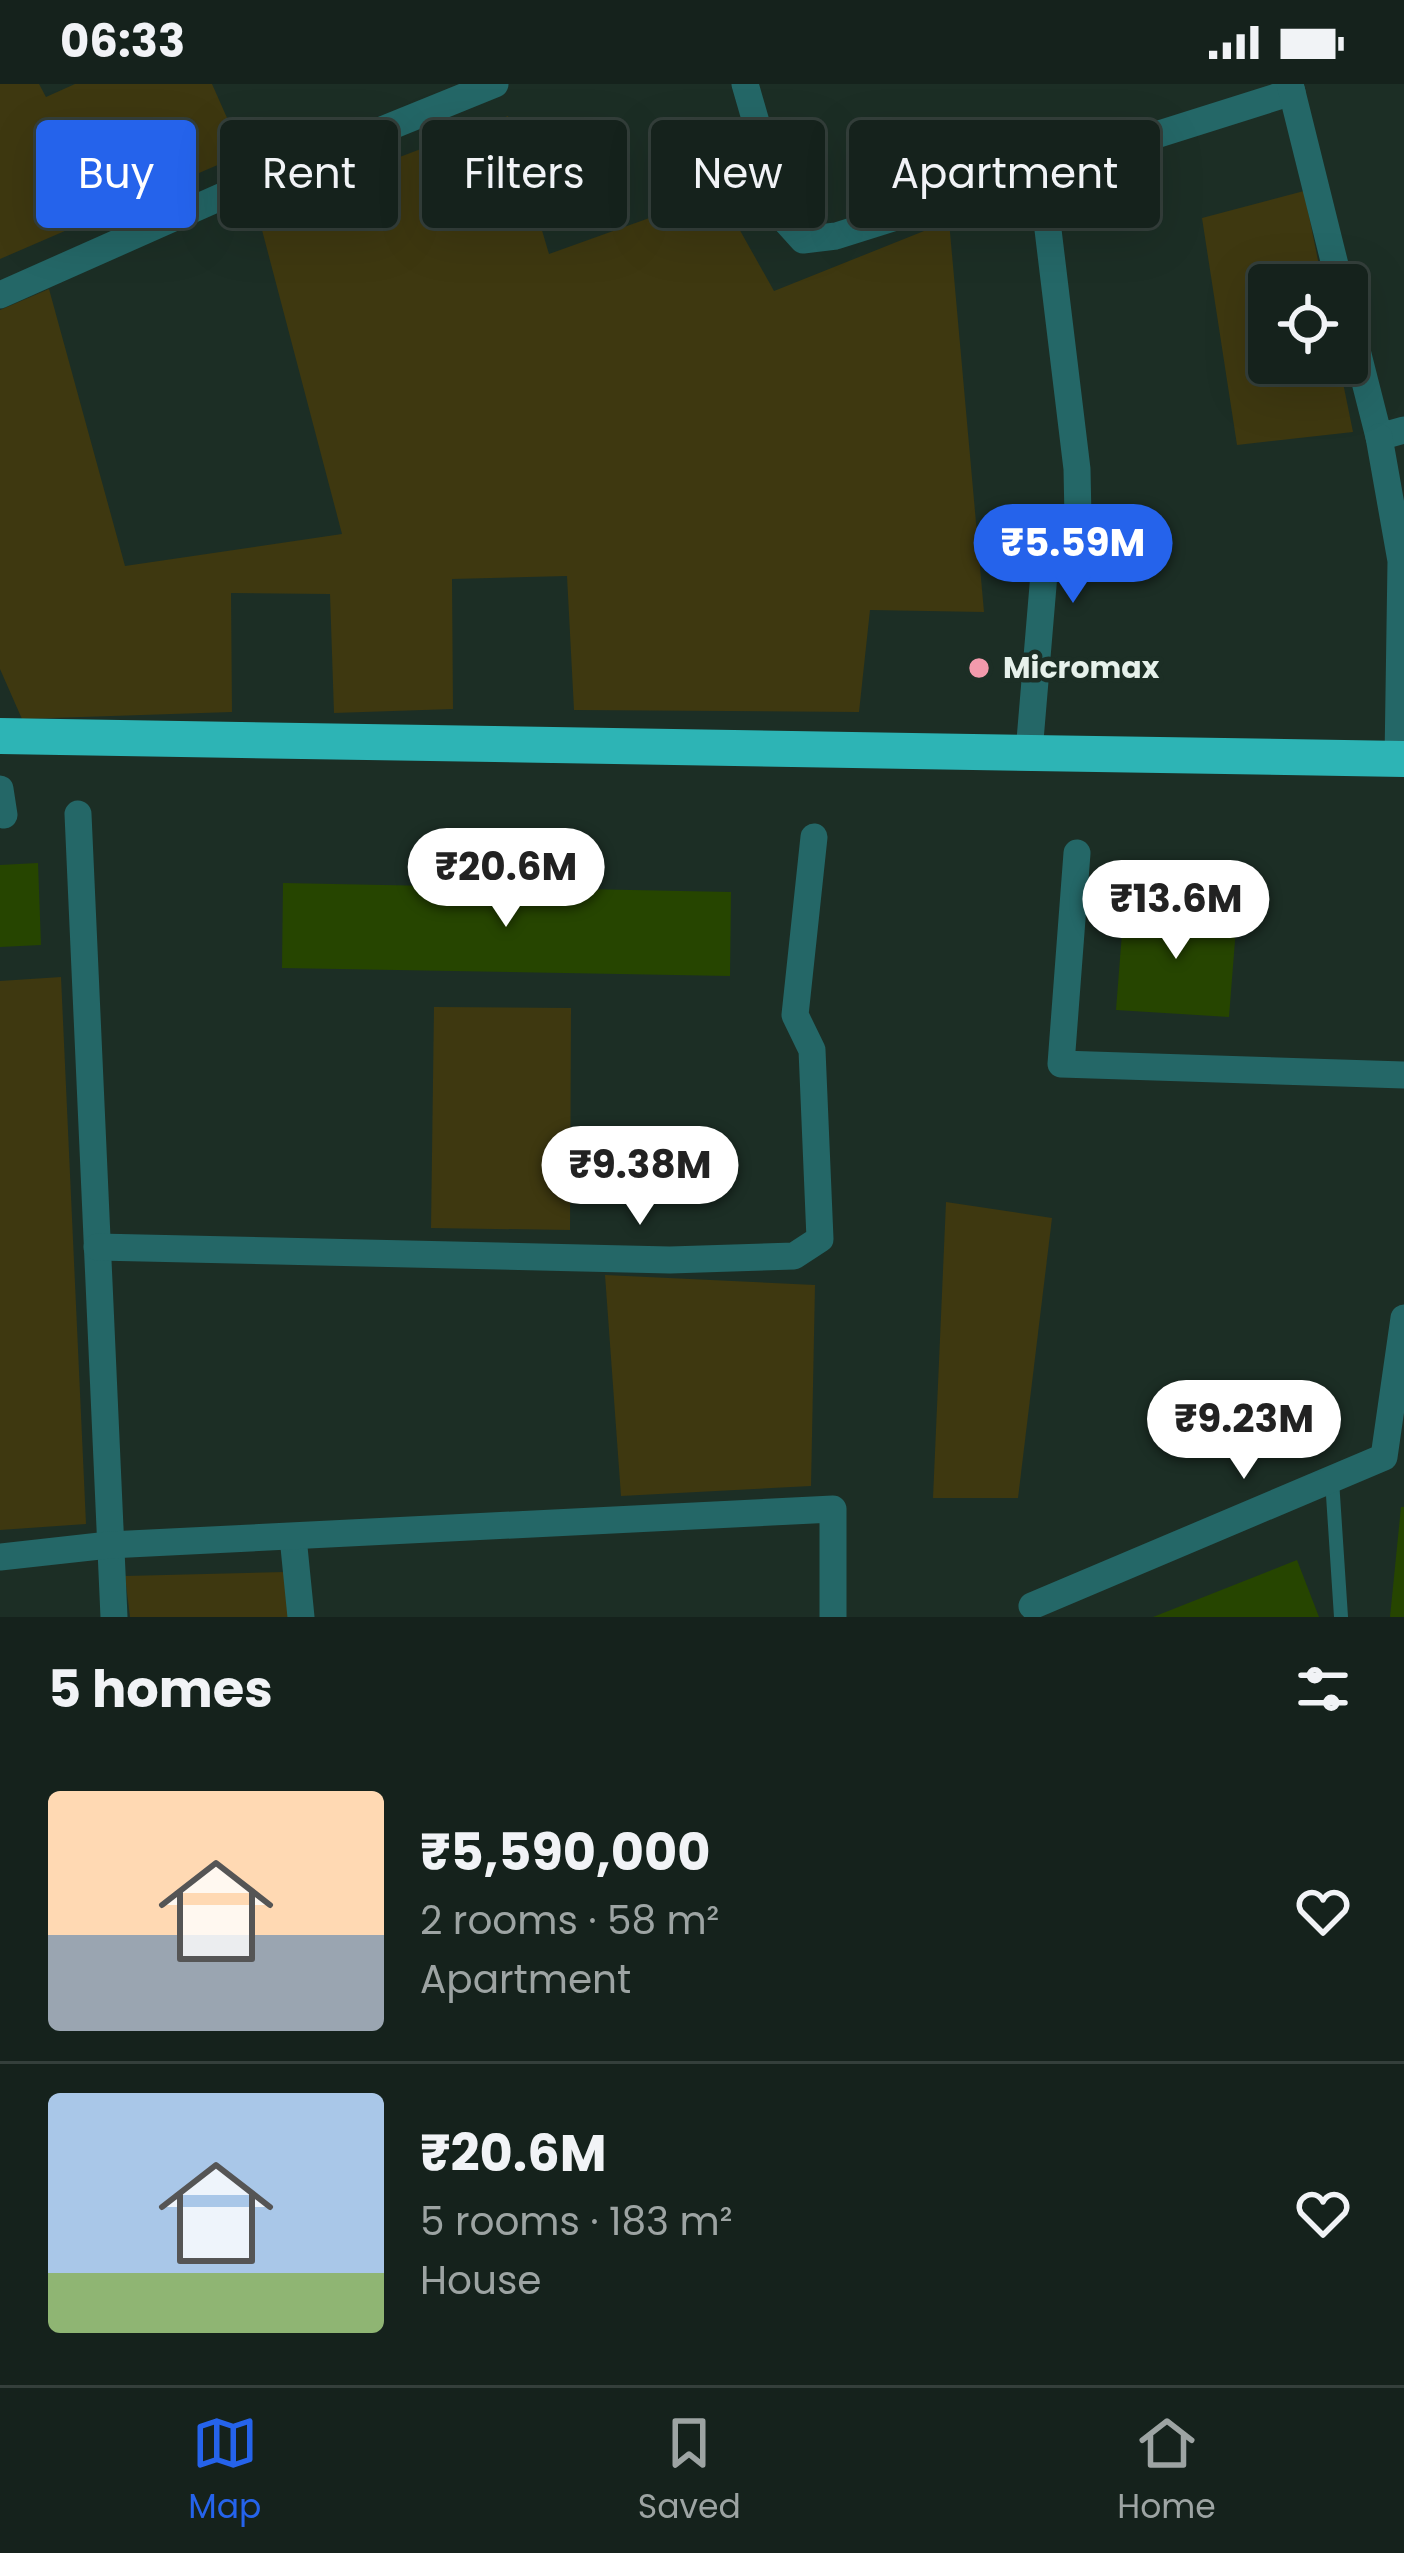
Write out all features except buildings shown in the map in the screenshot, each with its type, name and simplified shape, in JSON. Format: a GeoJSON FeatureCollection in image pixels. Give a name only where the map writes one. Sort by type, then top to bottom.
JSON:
{"type":"FeatureCollection","features":[{"type":"Feature","properties":{"kind":"highway"},"geometry":{"type":"LineString","coordinates":[[0,736],[1401,759]]}},
{"type":"Feature","properties":{"kind":"street"},"geometry":{"type":"LineString","coordinates":[[0,295],[261,179],[495,84]]}},
{"type":"Feature","properties":{"kind":"street"},"geometry":{"type":"LineString","coordinates":[[746,84],[784,219],[803,240],[862,228]]}},
{"type":"Feature","properties":{"kind":"street"},"geometry":{"type":"LineString","coordinates":[[1160,132],[1291,88],[1335,264]]}},
{"type":"Feature","properties":{"kind":"street"},"geometry":{"type":"LineString","coordinates":[[1029,752],[1045,562],[1078,518],[1077,469],[1048,228]]}},
{"type":"Feature","properties":{"kind":"street"},"geometry":{"type":"LineString","coordinates":[[1368,370],[1391,434],[1401,560],[1401,759]]}},
{"type":"Feature","properties":{"kind":"street"},"geometry":{"type":"LineString","coordinates":[[78,814],[114,1617]]}},
{"type":"Feature","properties":{"kind":"street"},"geometry":{"type":"LineString","coordinates":[[98,1247],[670,1261],[794,1256],[820,1239],[812,1050],[795,1015],[814,837]]}},
{"type":"Feature","properties":{"kind":"street"},"geometry":{"type":"LineString","coordinates":[[1078,853],[1061,1064],[1404,1075]]}},
{"type":"Feature","properties":{"kind":"street"},"geometry":{"type":"LineString","coordinates":[[1032,1606],[1384,1457],[1404,1318]]}},
{"type":"Feature","properties":{"kind":"street"},"geometry":{"type":"LineString","coordinates":[[0,1557],[109,1545],[833,1509],[833,1617]]}},
{"type":"Feature","properties":{"kind":"street"},"geometry":{"type":"LineString","coordinates":[[293,1538],[301,1617]]}},
{"type":"Feature","properties":{"kind":"lane"},"geometry":{"type":"LineString","coordinates":[[1332,1480],[1341,1617]]}},
{"type":"Feature","properties":{"kind":"shaded area"},"geometry":{"type":"Polygon","coordinates":[[[0,84],[39,84],[46,97],[75,84],[212,84],[228,120],[220,120],[220,164],[196,174],[196,120],[36,120],[36,228],[72,228],[0,259],[0,84]]]}},
{"type":"Feature","properties":{"kind":"shaded area"},"geometry":{"type":"Polygon","coordinates":[[[422,149],[422,228],[541,228],[549,254],[651,217],[651,228],[739,228],[774,291],[932,228],[950,228],[984,612],[870,610],[859,712],[574,710],[567,576],[452,579],[453,709],[334,713],[330,594],[231,593],[232,712],[22,719],[0,669],[0,310],[49,289],[125,566],[342,534],[261,228],[398,228],[398,158],[422,149]]]}},
{"type":"Feature","properties":{"kind":"shaded area"},"geometry":{"type":"Polygon","coordinates":[[[1304,191],[1319,264],[1248,264],[1248,384],[1343,384],[1353,432],[1237,445],[1202,218],[1304,191]]]}},
{"type":"Feature","properties":{"kind":"shaded area"},"geometry":{"type":"Polygon","coordinates":[[[61,977],[86,1524],[0,1530],[0,981],[61,977]]]}},
{"type":"Feature","properties":{"kind":"shaded area"},"geometry":{"type":"Polygon","coordinates":[[[434,1007],[571,1008],[570,1230],[431,1228],[434,1007]]]}},
{"type":"Feature","properties":{"kind":"shaded area"},"geometry":{"type":"Polygon","coordinates":[[[946,1202],[1052,1218],[1018,1498],[933,1498],[946,1202]]]}},
{"type":"Feature","properties":{"kind":"shaded area"},"geometry":{"type":"Polygon","coordinates":[[[605,1275],[815,1285],[811,1486],[621,1496],[605,1275]]]}},
{"type":"Feature","properties":{"kind":"shaded area"},"geometry":{"type":"Polygon","coordinates":[[[285,1572],[290,1617],[130,1617],[125,1576],[285,1572]]]}},
{"type":"Feature","properties":{"kind":"place","name":"Micromax"},"geometry":{"type":"Point","coordinates":[979,668]}}]}
